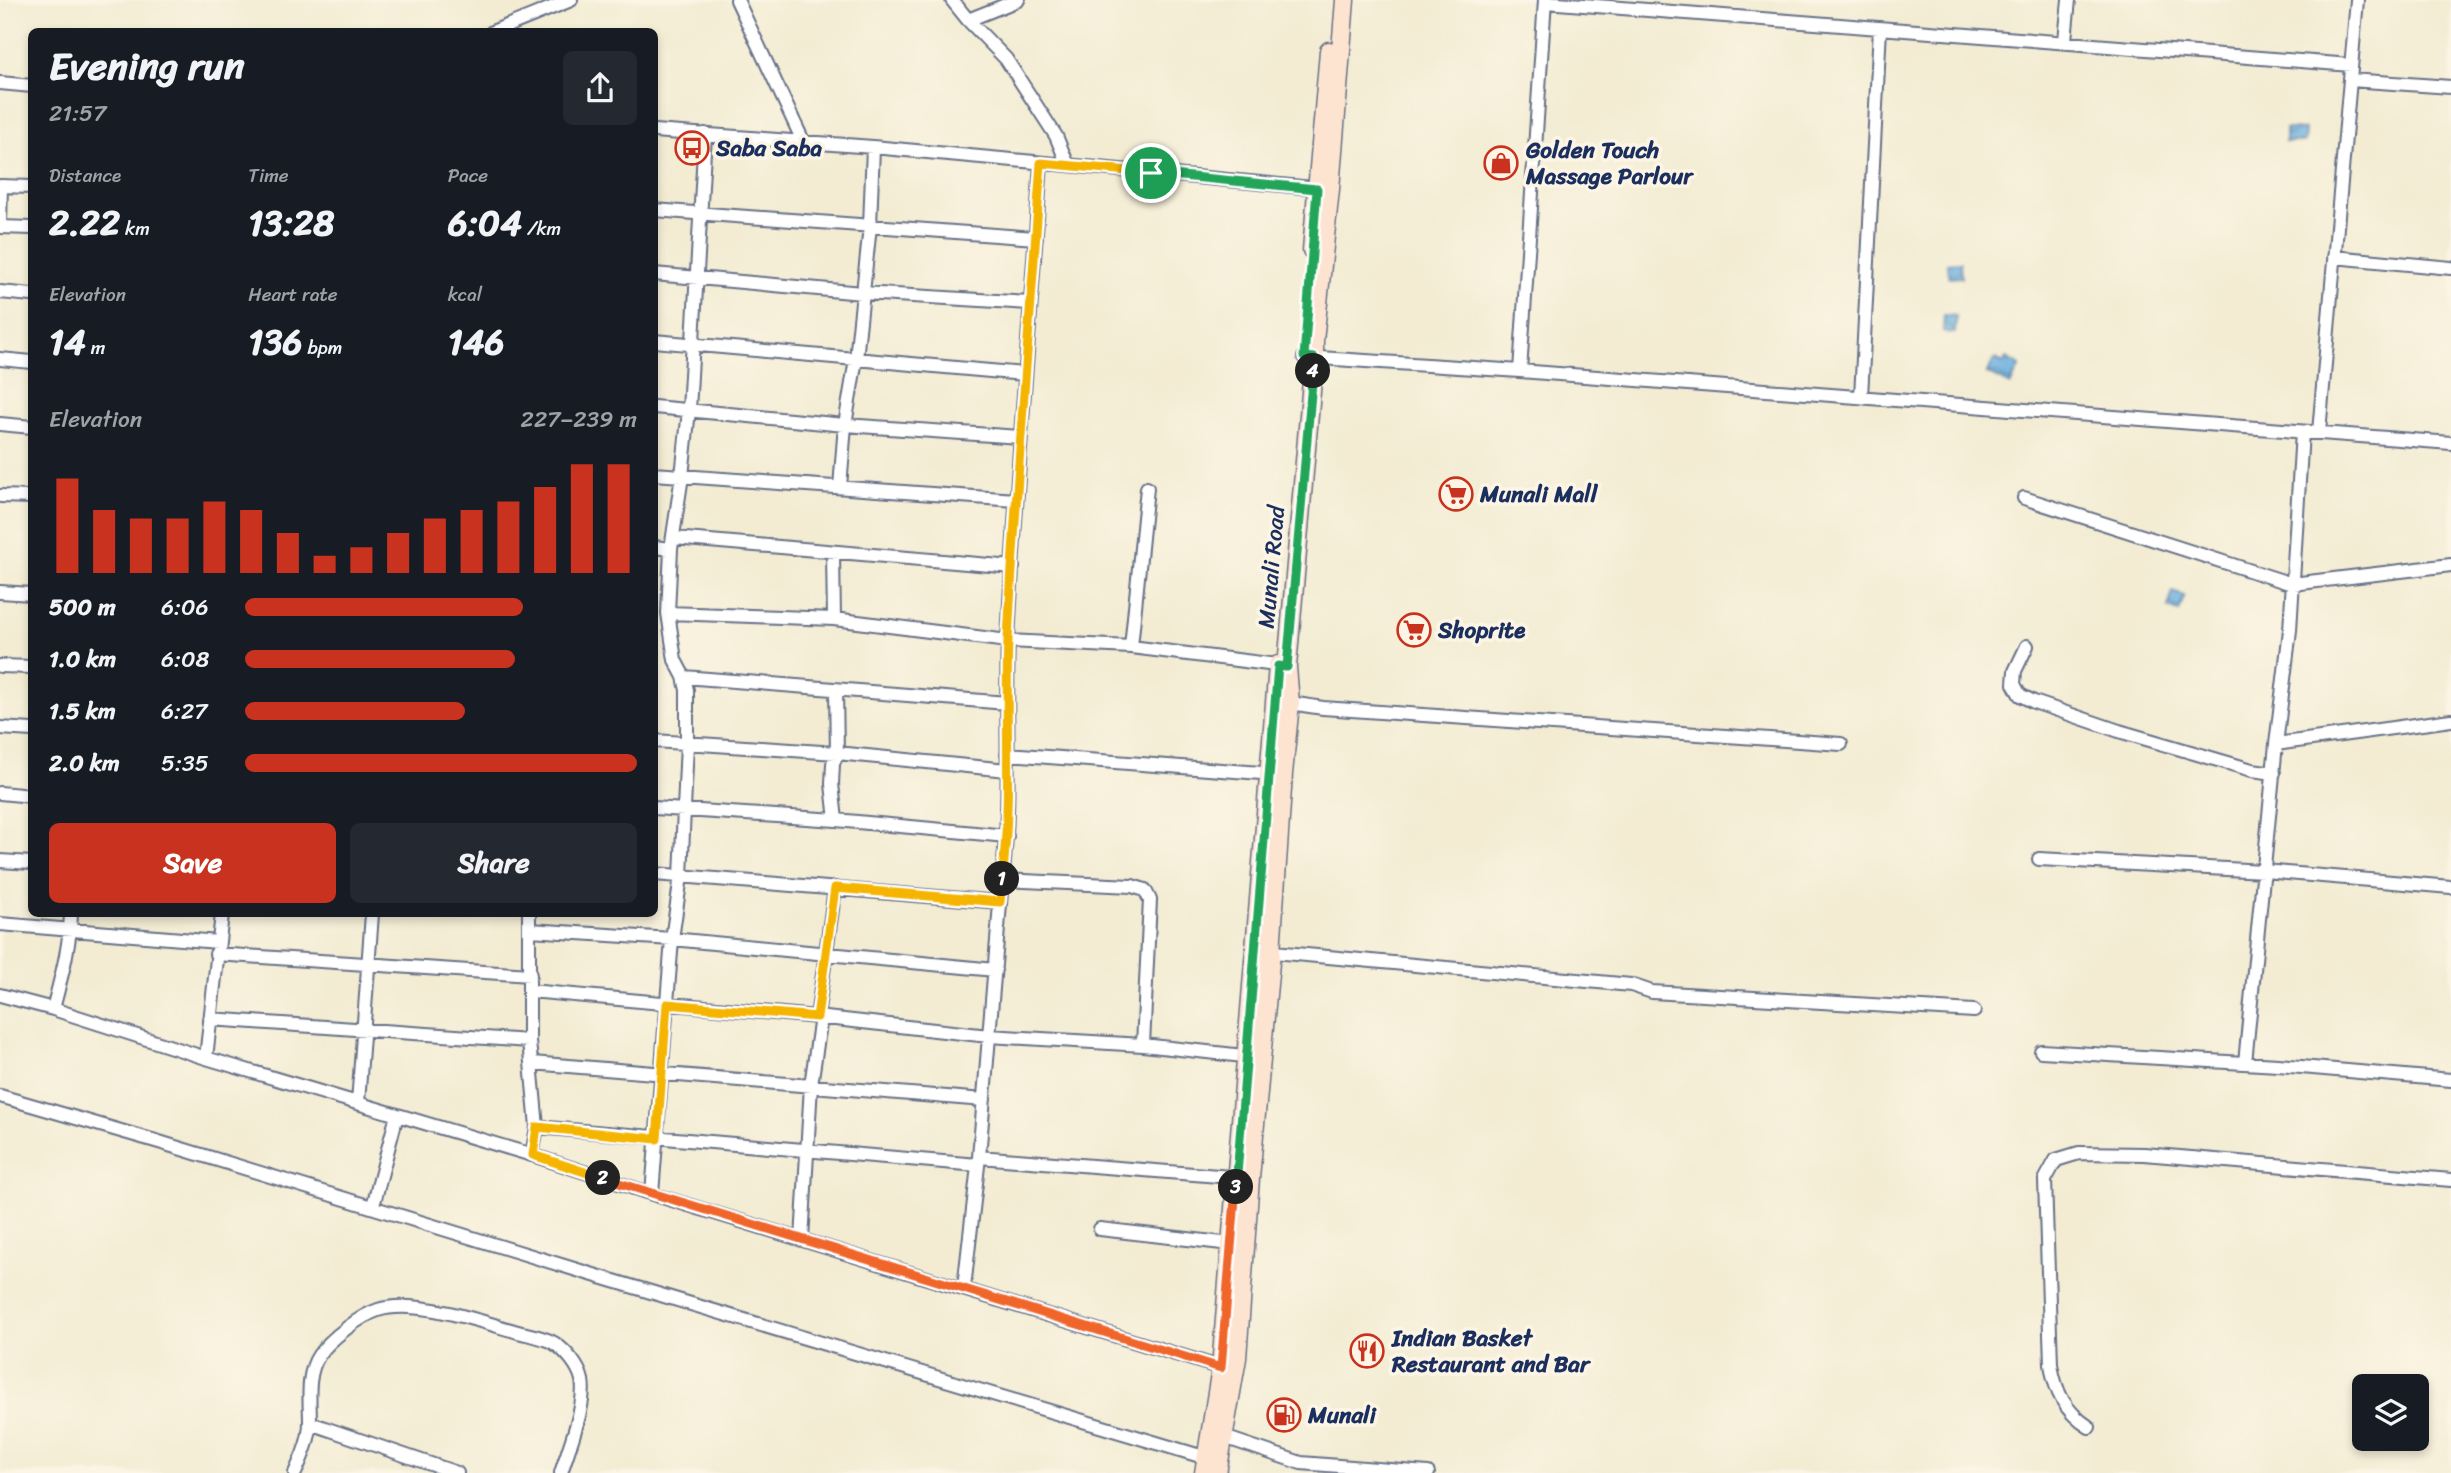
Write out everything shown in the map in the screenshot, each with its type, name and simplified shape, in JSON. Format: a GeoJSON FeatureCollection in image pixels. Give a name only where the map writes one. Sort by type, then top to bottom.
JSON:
{"type":"FeatureCollection","features":[{"type":"Feature","properties":{"kind":"main road","name":"Munali Road"},"geometry":{"type":"LineString","coordinates":[[1209,1469],[1228,1370],[1263,951],[1282,666],[1309,357],[1314,341],[1334,0]]}},
{"type":"Feature","properties":{"kind":"main road","name":"Munali Road"},"geometry":{"type":"LineString","coordinates":[[1324,189],[1345,0]]}},
{"type":"Feature","properties":{"kind":"main road","name":"Munali Road"},"geometry":{"type":"LineString","coordinates":[[1276,774],[1290,703],[1282,666]]}},
{"type":"Feature","properties":{"kind":"main road","name":"Munali Road"},"geometry":{"type":"LineString","coordinates":[[1228,1370],[1231,1244],[1243,1178]]}},
{"type":"Feature","properties":{"kind":"street"},"geometry":{"type":"LineString","coordinates":[[502,28],[571,0]]}},
{"type":"Feature","properties":{"kind":"street"},"geometry":{"type":"LineString","coordinates":[[737,0],[803,141]]}},
{"type":"Feature","properties":{"kind":"street"},"geometry":{"type":"LineString","coordinates":[[953,0],[968,20],[1006,59],[1056,136],[1068,165]]}},
{"type":"Feature","properties":{"kind":"street"},"geometry":{"type":"LineString","coordinates":[[968,20],[1018,0]]}},
{"type":"Feature","properties":{"kind":"street"},"geometry":{"type":"LineString","coordinates":[[2065,40],[2069,0]]}},
{"type":"Feature","properties":{"kind":"street"},"geometry":{"type":"LineString","coordinates":[[2319,432],[2357,0]]}},
{"type":"Feature","properties":{"kind":"street"},"geometry":{"type":"LineString","coordinates":[[1520,371],[1545,1],[2065,40],[2351,65]]}},
{"type":"Feature","properties":{"kind":"street"},"geometry":{"type":"LineString","coordinates":[[1861,397],[1880,28]]}},
{"type":"Feature","properties":{"kind":"street"},"geometry":{"type":"LineString","coordinates":[[2350,80],[2451,87]]}},
{"type":"Feature","properties":{"kind":"street"},"geometry":{"type":"LineString","coordinates":[[0,83],[28,86]]}},
{"type":"Feature","properties":{"kind":"street"},"geometry":{"type":"LineString","coordinates":[[658,131],[873,146],[1324,189]]}},
{"type":"Feature","properties":{"kind":"street"},"geometry":{"type":"LineString","coordinates":[[652,1194],[672,939],[681,876],[687,743],[687,690],[684,677],[674,660],[668,612],[673,543],[689,410],[705,134]]}},
{"type":"Feature","properties":{"kind":"street"},"geometry":{"type":"LineString","coordinates":[[840,487],[845,425],[856,359],[870,226],[873,146]]}},
{"type":"Feature","properties":{"kind":"street"},"geometry":{"type":"LineString","coordinates":[[964,1289],[979,1161],[1007,836],[1008,641],[1024,373],[1041,163]]}},
{"type":"Feature","properties":{"kind":"street"},"geometry":{"type":"LineString","coordinates":[[28,187],[0,186],[0,226],[28,228]]}},
{"type":"Feature","properties":{"kind":"street"},"geometry":{"type":"LineString","coordinates":[[658,210],[1036,238]]}},
{"type":"Feature","properties":{"kind":"street"},"geometry":{"type":"LineString","coordinates":[[2334,257],[2451,268]]}},
{"type":"Feature","properties":{"kind":"street"},"geometry":{"type":"LineString","coordinates":[[658,274],[862,293],[1030,303]]}},
{"type":"Feature","properties":{"kind":"street"},"geometry":{"type":"LineString","coordinates":[[0,292],[28,295]]}},
{"type":"Feature","properties":{"kind":"street"},"geometry":{"type":"LineString","coordinates":[[658,341],[1024,373]]}},
{"type":"Feature","properties":{"kind":"street"},"geometry":{"type":"LineString","coordinates":[[1309,357],[2451,443]]}},
{"type":"Feature","properties":{"kind":"street"},"geometry":{"type":"LineString","coordinates":[[0,359],[28,362]]}},
{"type":"Feature","properties":{"kind":"street"},"geometry":{"type":"LineString","coordinates":[[658,407],[845,425],[1020,437]]}},
{"type":"Feature","properties":{"kind":"street"},"geometry":{"type":"LineString","coordinates":[[0,424],[28,427]]}},
{"type":"Feature","properties":{"kind":"street"},"geometry":{"type":"LineString","coordinates":[[2245,1063],[2276,744],[2290,630],[2302,432]]}},
{"type":"Feature","properties":{"kind":"street"},"geometry":{"type":"LineString","coordinates":[[658,474],[1016,500]]}},
{"type":"Feature","properties":{"kind":"street"},"geometry":{"type":"LineString","coordinates":[[1131,648],[1147,488]]}},
{"type":"Feature","properties":{"kind":"street"},"geometry":{"type":"LineString","coordinates":[[0,496],[28,497]]}},
{"type":"Feature","properties":{"kind":"street"},"geometry":{"type":"LineString","coordinates":[[2024,498],[2292,584],[2451,565]]}},
{"type":"Feature","properties":{"kind":"street"},"geometry":{"type":"LineString","coordinates":[[658,546],[673,543],[1013,567]]}},
{"type":"Feature","properties":{"kind":"street"},"geometry":{"type":"LineString","coordinates":[[833,554],[834,619]]}},
{"type":"Feature","properties":{"kind":"street"},"geometry":{"type":"LineString","coordinates":[[0,592],[28,594]]}},
{"type":"Feature","properties":{"kind":"street"},"geometry":{"type":"LineString","coordinates":[[668,612],[834,619],[1008,641],[1131,648],[1282,666]]}},
{"type":"Feature","properties":{"kind":"street"},"geometry":{"type":"LineString","coordinates":[[2027,646],[2015,671],[2014,684],[2020,695],[2119,731],[2252,770],[2274,773]]}},
{"type":"Feature","properties":{"kind":"street"},"geometry":{"type":"LineString","coordinates":[[0,666],[28,667]]}},
{"type":"Feature","properties":{"kind":"street"},"geometry":{"type":"LineString","coordinates":[[684,677],[1007,703]]}},
{"type":"Feature","properties":{"kind":"street"},"geometry":{"type":"LineString","coordinates":[[836,690],[837,753],[832,784],[836,820]]}},
{"type":"Feature","properties":{"kind":"street"},"geometry":{"type":"LineString","coordinates":[[1290,703],[1337,709],[1841,744]]}},
{"type":"Feature","properties":{"kind":"street"},"geometry":{"type":"LineString","coordinates":[[2276,744],[2451,720]]}},
{"type":"Feature","properties":{"kind":"street"},"geometry":{"type":"LineString","coordinates":[[0,727],[28,730]]}},
{"type":"Feature","properties":{"kind":"street"},"geometry":{"type":"LineString","coordinates":[[658,741],[837,753],[1007,770]]}},
{"type":"Feature","properties":{"kind":"street"},"geometry":{"type":"LineString","coordinates":[[1007,754],[1276,774]]}},
{"type":"Feature","properties":{"kind":"street"},"geometry":{"type":"LineString","coordinates":[[0,793],[28,796]]}},
{"type":"Feature","properties":{"kind":"street"},"geometry":{"type":"LineString","coordinates":[[658,808],[836,820],[1007,836]]}},
{"type":"Feature","properties":{"kind":"street"},"geometry":{"type":"LineString","coordinates":[[2039,859],[2264,871],[2451,887]]}},
{"type":"Feature","properties":{"kind":"street"},"geometry":{"type":"LineString","coordinates":[[0,861],[28,863]]}},
{"type":"Feature","properties":{"kind":"street"},"geometry":{"type":"LineString","coordinates":[[658,874],[1000,902]]}},
{"type":"Feature","properties":{"kind":"street"},"geometry":{"type":"LineString","coordinates":[[1002,880],[1132,886],[1144,890],[1150,900],[1143,1045]]}},
{"type":"Feature","properties":{"kind":"street"},"geometry":{"type":"LineString","coordinates":[[802,1240],[811,1085],[835,888]]}},
{"type":"Feature","properties":{"kind":"street"},"geometry":{"type":"LineString","coordinates":[[53,1009],[71,930],[71,917]]}},
{"type":"Feature","properties":{"kind":"street"},"geometry":{"type":"LineString","coordinates":[[206,1059],[222,917]]}},
{"type":"Feature","properties":{"kind":"street"},"geometry":{"type":"LineString","coordinates":[[358,1103],[372,917]]}},
{"type":"Feature","properties":{"kind":"street"},"geometry":{"type":"LineString","coordinates":[[529,917],[529,1041],[537,1127],[533,1155]]}},
{"type":"Feature","properties":{"kind":"street"},"geometry":{"type":"LineString","coordinates":[[0,924],[367,965],[530,975]]}},
{"type":"Feature","properties":{"kind":"street"},"geometry":{"type":"LineString","coordinates":[[530,930],[672,939],[995,970]]}},
{"type":"Feature","properties":{"kind":"street"},"geometry":{"type":"LineString","coordinates":[[1263,951],[1631,985],[1651,992],[1975,1011]]}},
{"type":"Feature","properties":{"kind":"street"},"geometry":{"type":"LineString","coordinates":[[530,991],[819,1017],[989,1036],[1143,1045],[1254,1057]]}},
{"type":"Feature","properties":{"kind":"street"},"geometry":{"type":"LineString","coordinates":[[0,995],[533,1155],[1228,1370]]}},
{"type":"Feature","properties":{"kind":"street"},"geometry":{"type":"LineString","coordinates":[[210,1019],[529,1041]]}},
{"type":"Feature","properties":{"kind":"street"},"geometry":{"type":"LineString","coordinates":[[2041,1051],[2245,1063],[2451,1080]]}},
{"type":"Feature","properties":{"kind":"street"},"geometry":{"type":"LineString","coordinates":[[532,1063],[984,1100]]}},
{"type":"Feature","properties":{"kind":"street"},"geometry":{"type":"LineString","coordinates":[[0,1096],[373,1206],[1209,1469]]}},
{"type":"Feature","properties":{"kind":"street"},"geometry":{"type":"LineString","coordinates":[[373,1206],[397,1115]]}},
{"type":"Feature","properties":{"kind":"street"},"geometry":{"type":"LineString","coordinates":[[537,1127],[808,1151],[1243,1178]]}},
{"type":"Feature","properties":{"kind":"street"},"geometry":{"type":"LineString","coordinates":[[2089,1427],[2075,1417],[2060,1397],[2051,1364],[2045,1180],[2056,1160],[2079,1153],[2144,1154],[2451,1180]]}},
{"type":"Feature","properties":{"kind":"street"},"geometry":{"type":"LineString","coordinates":[[1100,1229],[1231,1244]]}},
{"type":"Feature","properties":{"kind":"street"},"geometry":{"type":"LineString","coordinates":[[295,1473],[306,1448],[310,1423],[310,1380],[318,1356],[362,1318],[380,1309],[404,1308],[443,1311],[553,1342],[575,1364],[583,1381],[581,1405],[561,1473]]}},
{"type":"Feature","properties":{"kind":"street"},"geometry":{"type":"LineString","coordinates":[[310,1423],[457,1473]]}},
{"type":"Feature","properties":{"kind":"street"},"geometry":{"type":"LineString","coordinates":[[1217,1435],[1301,1462],[1428,1473]]}},
{"type":"Feature","properties":{"kind":"water"},"geometry":{"type":"Polygon","coordinates":[[[2285,129],[2305,130],[2304,142],[2285,142],[2285,129]]]}},
{"type":"Feature","properties":{"kind":"water"},"geometry":{"type":"Polygon","coordinates":[[[1960,262],[1961,277],[1949,278],[1947,263],[1960,262]]]}},
{"type":"Feature","properties":{"kind":"water"},"geometry":{"type":"Polygon","coordinates":[[[1944,315],[1956,316],[1955,333],[1943,332],[1944,315]]]}},
{"type":"Feature","properties":{"kind":"water"},"geometry":{"type":"Polygon","coordinates":[[[2006,358],[2020,366],[2010,385],[1987,373],[1995,359],[2003,363],[2006,358]]]}},
{"type":"Feature","properties":{"kind":"water"},"geometry":{"type":"Polygon","coordinates":[[[2173,592],[2184,596],[2179,612],[2168,608],[2173,592]]]}},
{"type":"Feature","properties":{"kind":"place","name":"Saba Saba"},"geometry":{"type":"Point","coordinates":[692,148]}},
{"type":"Feature","properties":{"kind":"place","name":"Golden Touch Massage Parlour"},"geometry":{"type":"Point","coordinates":[1501,163]}},
{"type":"Feature","properties":{"kind":"place","name":"Munali Mall"},"geometry":{"type":"Point","coordinates":[1456,494]}},
{"type":"Feature","properties":{"kind":"place","name":"Shoprite"},"geometry":{"type":"Point","coordinates":[1414,630]}},
{"type":"Feature","properties":{"kind":"place","name":"Indian Basket Restaurant and Bar"},"geometry":{"type":"Point","coordinates":[1367,1351]}},
{"type":"Feature","properties":{"kind":"place","name":"Munali"},"geometry":{"type":"Point","coordinates":[1284,1415]}},
{"type":"Feature","properties":{"kind":"route"},"geometry":{"type":"LineString","coordinates":[[1041,163],[1151,173],[1317,189],[1304,357],[1314,358],[1287,667],[1278,666],[1221,1368],[533,1155],[537,1127],[657,1139],[667,1004],[817,1017],[835,888],[1000,902],[1007,836],[1008,641],[1024,373],[1041,163]]}}]}
